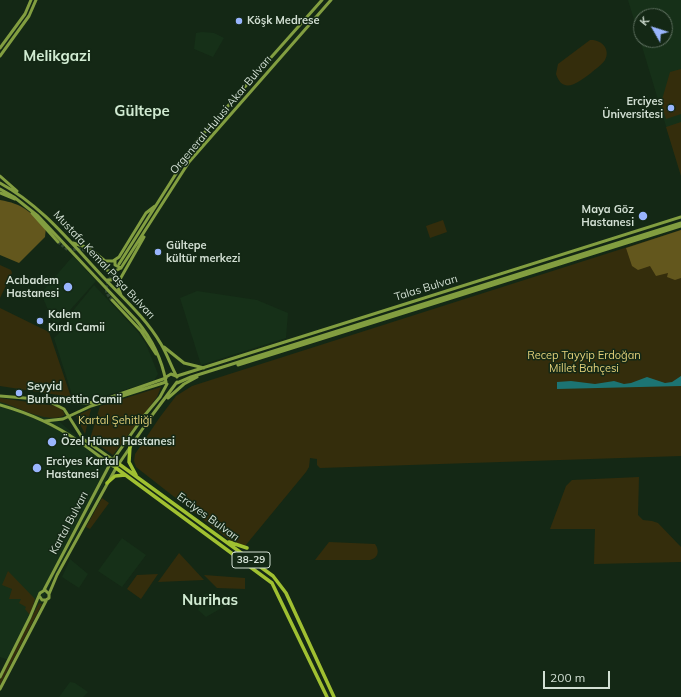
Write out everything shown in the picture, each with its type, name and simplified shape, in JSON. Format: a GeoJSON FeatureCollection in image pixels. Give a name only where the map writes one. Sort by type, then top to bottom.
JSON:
{"type":"FeatureCollection","features":[{"type":"Feature","properties":{"kind":"highway"},"geometry":{"type":"LineString","coordinates":[[130,446],[129,464],[138,478]]}},
{"type":"Feature","properties":{"kind":"highway","name":"Erciyes Bulvarı"},"geometry":{"type":"LineString","coordinates":[[119,464],[274,576],[286,593],[334,697]]}},
{"type":"Feature","properties":{"kind":"highway","name":"Erciyes Bulvarı"},"geometry":{"type":"LineString","coordinates":[[116,468],[272,583],[326,697]]}},
{"type":"Feature","properties":{"kind":"highway"},"geometry":{"type":"LineString","coordinates":[[107,483],[118,474],[128,477]]}},
{"type":"Feature","properties":{"kind":"highway"},"geometry":{"type":"LineString","coordinates":[[224,540],[247,548]]}},
{"type":"Feature","properties":{"kind":"main road"},"geometry":{"type":"LineString","coordinates":[[0,48],[24,14],[30,0]]}},
{"type":"Feature","properties":{"kind":"main road"},"geometry":{"type":"LineString","coordinates":[[0,56],[29,16],[36,0]]}},
{"type":"Feature","properties":{"kind":"main road","name":"Orgeneral Hulusi Akar Bulvarı"},"geometry":{"type":"LineString","coordinates":[[119,264],[196,142],[322,0]]}},
{"type":"Feature","properties":{"kind":"main road","name":"Orgeneral Hulusi Akar Bulvarı"},"geometry":{"type":"LineString","coordinates":[[120,268],[147,230],[186,166],[331,0]]}},
{"type":"Feature","properties":{"kind":"main road"},"geometry":{"type":"LineString","coordinates":[[0,176],[23,197]]}},
{"type":"Feature","properties":{"kind":"main road","name":"Mustafa Kemal Paşa Bulvarı"},"geometry":{"type":"LineString","coordinates":[[0,183],[23,197],[67,238],[122,296],[148,325],[162,344],[177,376]]}},
{"type":"Feature","properties":{"kind":"main road","name":"Mustafa Kemal Paşa Bulvarı"},"geometry":{"type":"LineString","coordinates":[[0,189],[17,199],[51,229],[137,321],[146,332],[161,362],[166,377]]}},
{"type":"Feature","properties":{"kind":"main road"},"geometry":{"type":"LineString","coordinates":[[0,193],[17,199]]}},
{"type":"Feature","properties":{"kind":"main road"},"geometry":{"type":"LineString","coordinates":[[67,238],[78,246],[91,249],[104,260],[114,260],[119,257],[146,214],[158,203]]}},
{"type":"Feature","properties":{"kind":"main road"},"geometry":{"type":"LineString","coordinates":[[25,206],[58,242]]}},
{"type":"Feature","properties":{"kind":"main road","name":"Talas Bulvarı"},"geometry":{"type":"LineString","coordinates":[[177,376],[681,217]]}},
{"type":"Feature","properties":{"kind":"main road","name":"Talas Bulvarı"},"geometry":{"type":"LineString","coordinates":[[176,383],[681,225]]}},
{"type":"Feature","properties":{"kind":"main road"},"geometry":{"type":"LineString","coordinates":[[122,296],[118,282],[147,230]]}},
{"type":"Feature","properties":{"kind":"main road"},"geometry":{"type":"LineString","coordinates":[[89,252],[105,269],[114,274],[114,279],[110,280],[105,278]]}},
{"type":"Feature","properties":{"kind":"main road"},"geometry":{"type":"LineString","coordinates":[[114,260],[115,265],[120,268]]}},
{"type":"Feature","properties":{"kind":"main road"},"geometry":{"type":"LineString","coordinates":[[111,272],[120,268]]}},
{"type":"Feature","properties":{"kind":"main road"},"geometry":{"type":"LineString","coordinates":[[112,300],[141,331],[161,362]]}},
{"type":"Feature","properties":{"kind":"main road"},"geometry":{"type":"LineString","coordinates":[[162,344],[179,361],[192,366],[205,368]]}},
{"type":"Feature","properties":{"kind":"main road"},"geometry":{"type":"LineString","coordinates":[[162,403],[184,384],[205,373]]}},
{"type":"Feature","properties":{"kind":"main road"},"geometry":{"type":"LineString","coordinates":[[0,396],[44,401],[97,402],[171,374],[177,376],[176,383],[130,446],[119,464],[81,436],[69,416],[60,406],[44,401]]}},
{"type":"Feature","properties":{"kind":"main road"},"geometry":{"type":"LineString","coordinates":[[113,460],[144,416],[160,397],[167,383],[166,377]]}},
{"type":"Feature","properties":{"kind":"main road"},"geometry":{"type":"LineString","coordinates":[[45,421],[61,420],[91,406],[167,383],[172,386],[176,383]]}},
{"type":"Feature","properties":{"kind":"main road"},"geometry":{"type":"LineString","coordinates":[[0,405],[45,421],[79,441],[116,468]]}},
{"type":"Feature","properties":{"kind":"main road","name":"Kartal Bulvarı"},"geometry":{"type":"LineString","coordinates":[[44,590],[113,460]]}},
{"type":"Feature","properties":{"kind":"main road","name":"Kartal Bulvarı"},"geometry":{"type":"LineString","coordinates":[[49,594],[57,575],[107,483],[119,464]]}},
{"type":"Feature","properties":{"kind":"main road"},"geometry":{"type":"LineString","coordinates":[[0,676],[40,597],[40,592],[44,590],[49,594],[47,600],[0,689]]}},
{"type":"Feature","properties":{"kind":"main road"},"geometry":{"type":"LineString","coordinates":[[40,597],[42,600],[47,600]]}},
{"type":"Feature","properties":{"kind":"shaded area","name":"Erciyes Üniversitesi"},"geometry":{"type":"Polygon","coordinates":[[[628,0],[681,0],[681,176],[642,48],[673,48],[673,8],[633,8],[633,17],[628,0]]]}},
{"type":"Feature","properties":{"kind":"shaded area"},"geometry":{"type":"Polygon","coordinates":[[[196,33],[214,33],[224,38],[213,57],[194,49],[196,33]]]}},
{"type":"Feature","properties":{"kind":"shaded area"},"geometry":{"type":"Polygon","coordinates":[[[0,200],[20,206],[46,227],[45,237],[19,263],[0,255],[0,200]]]}},
{"type":"Feature","properties":{"kind":"shaded area"},"geometry":{"type":"Polygon","coordinates":[[[681,230],[681,278],[675,280],[667,277],[668,273],[656,276],[650,266],[638,270],[632,266],[626,248],[681,230]]]}},
{"type":"Feature","properties":{"kind":"shaded area","name":"Acıbadem Hastanesi"},"geometry":{"type":"Polygon","coordinates":[[[73,256],[96,281],[55,327],[41,293],[73,256]]]}},
{"type":"Feature","properties":{"kind":"shaded area"},"geometry":{"type":"Polygon","coordinates":[[[94,285],[137,331],[146,344],[158,374],[154,381],[80,403],[74,401],[54,338],[68,325],[67,318],[94,285]]]}},
{"type":"Feature","properties":{"kind":"shaded area"},"geometry":{"type":"Polygon","coordinates":[[[197,291],[257,300],[288,313],[286,338],[201,365],[180,298],[197,291]]]}},
{"type":"Feature","properties":{"kind":"shaded area"},"geometry":{"type":"Polygon","coordinates":[[[0,401],[48,412],[88,446],[116,465],[55,575],[12,661],[0,657],[0,401]]]}},
{"type":"Feature","properties":{"kind":"shaded area"},"geometry":{"type":"Polygon","coordinates":[[[122,538],[146,555],[122,587],[98,571],[122,538]]]}},
{"type":"Feature","properties":{"kind":"shaded area"},"geometry":{"type":"Polygon","coordinates":[[[70,559],[88,574],[79,588],[62,577],[70,559]]]}},
{"type":"Feature","properties":{"kind":"shaded area"},"geometry":{"type":"Polygon","coordinates":[[[216,592],[225,606],[206,617],[198,610],[204,594],[216,592]]]}},
{"type":"Feature","properties":{"kind":"shaded area"},"geometry":{"type":"Polygon","coordinates":[[[70,682],[75,683],[88,692],[83,697],[59,697],[70,682]]]}},
{"type":"Feature","properties":{"kind":"green space"},"geometry":{"type":"Polygon","coordinates":[[[590,40],[598,41],[604,46],[607,52],[605,60],[577,83],[572,85],[563,84],[559,81],[556,74],[558,64],[590,40]]]}},
{"type":"Feature","properties":{"kind":"green space"},"geometry":{"type":"Polygon","coordinates":[[[681,69],[681,114],[666,119],[661,103],[670,72],[681,69]]]}},
{"type":"Feature","properties":{"kind":"green space"},"geometry":{"type":"Polygon","coordinates":[[[681,122],[681,176],[666,127],[681,122]]]}},
{"type":"Feature","properties":{"kind":"green space"},"geometry":{"type":"Polygon","coordinates":[[[443,220],[447,232],[430,238],[426,226],[443,220]]]}},
{"type":"Feature","properties":{"kind":"green space","name":"Recep Tayyip Erdoğan Millet Bahçesi"},"geometry":{"type":"Polygon","coordinates":[[[681,230],[681,456],[320,468],[317,465],[317,459],[310,458],[309,467],[306,472],[245,546],[228,539],[136,467],[134,461],[135,454],[160,417],[176,396],[192,386],[681,230]]]}},
{"type":"Feature","properties":{"kind":"green space"},"geometry":{"type":"Polygon","coordinates":[[[0,265],[11,270],[12,273],[0,298],[0,265]]]}},
{"type":"Feature","properties":{"kind":"green space"},"geometry":{"type":"Polygon","coordinates":[[[0,308],[49,332],[71,397],[0,386],[0,308]]]}},
{"type":"Feature","properties":{"kind":"green space","name":"Kartal Şehitliği"},"geometry":{"type":"Polygon","coordinates":[[[161,387],[157,397],[113,455],[90,439],[100,406],[161,387]]]}},
{"type":"Feature","properties":{"kind":"green space"},"geometry":{"type":"Polygon","coordinates":[[[0,398],[57,406],[62,409],[65,415],[50,418],[32,414],[0,402],[0,398]]]}},
{"type":"Feature","properties":{"kind":"green space"},"geometry":{"type":"Polygon","coordinates":[[[91,409],[85,434],[76,416],[91,409]]]}},
{"type":"Feature","properties":{"kind":"green space"},"geometry":{"type":"Polygon","coordinates":[[[639,477],[638,515],[643,520],[658,523],[681,547],[681,562],[594,564],[595,529],[550,529],[566,486],[572,480],[639,477]]]}},
{"type":"Feature","properties":{"kind":"green space"},"geometry":{"type":"Polygon","coordinates":[[[102,498],[109,503],[90,529],[86,527],[102,498]]]}},
{"type":"Feature","properties":{"kind":"green space"},"geometry":{"type":"Polygon","coordinates":[[[329,542],[375,544],[378,552],[375,558],[370,560],[315,560],[329,542]]]}},
{"type":"Feature","properties":{"kind":"green space"},"geometry":{"type":"Polygon","coordinates":[[[179,553],[204,580],[158,582],[179,553]]]}},
{"type":"Feature","properties":{"kind":"green space"},"geometry":{"type":"Polygon","coordinates":[[[8,571],[35,599],[30,615],[25,609],[26,607],[19,603],[21,599],[9,599],[12,589],[2,585],[8,571]]]}},
{"type":"Feature","properties":{"kind":"green space"},"geometry":{"type":"Polygon","coordinates":[[[158,574],[141,599],[127,589],[137,575],[158,574]]]}},
{"type":"Feature","properties":{"kind":"green space"},"geometry":{"type":"Polygon","coordinates":[[[204,575],[245,578],[245,589],[217,588],[204,575]]]}},
{"type":"Feature","properties":{"kind":"green space"},"geometry":{"type":"Polygon","coordinates":[[[39,603],[42,604],[0,685],[0,680],[39,603]]]}},
{"type":"Feature","properties":{"kind":"water"},"geometry":{"type":"Polygon","coordinates":[[[681,376],[681,386],[557,389],[557,382],[571,381],[595,384],[614,381],[624,384],[647,377],[665,383],[672,382],[681,376]]]}},
{"type":"Feature","properties":{"kind":"tunnel"},"geometry":{"type":"LineString","coordinates":[[58,242],[68,250],[81,249],[89,252]]}},
{"type":"Feature","properties":{"kind":"tunnel"},"geometry":{"type":"LineString","coordinates":[[112,300],[106,290],[109,280],[114,272]]}},
{"type":"Feature","properties":{"kind":"place","name":"Köşk Medrese"},"geometry":{"type":"Point","coordinates":[239,21]}},
{"type":"Feature","properties":{"kind":"place","name":"Erciyes Üniversitesi"},"geometry":{"type":"Point","coordinates":[671,108]}},
{"type":"Feature","properties":{"kind":"place","name":"Maya Göz Hastanesi"},"geometry":{"type":"Point","coordinates":[643,216]}},
{"type":"Feature","properties":{"kind":"place","name":"Gültepe kültür merkezi"},"geometry":{"type":"Point","coordinates":[158,252]}},
{"type":"Feature","properties":{"kind":"place","name":"Acıbadem Hastanesi"},"geometry":{"type":"Point","coordinates":[68,287]}},
{"type":"Feature","properties":{"kind":"place","name":"Kalem Kırdı Camii"},"geometry":{"type":"Point","coordinates":[40,321]}},
{"type":"Feature","properties":{"kind":"place","name":"Seyyid Burhanettin Camii"},"geometry":{"type":"Point","coordinates":[19,393]}},
{"type":"Feature","properties":{"kind":"place","name":"Özel Hüma Hastanesi"},"geometry":{"type":"Point","coordinates":[52,442]}},
{"type":"Feature","properties":{"kind":"place","name":"Erciyes Kartal Hastanesi"},"geometry":{"type":"Point","coordinates":[37,468]}},
{"type":"Feature","properties":{"kind":"district","name":"Melikgazi"},"geometry":{"type":"Point","coordinates":[57,56]}},
{"type":"Feature","properties":{"kind":"district","name":"Gültepe"},"geometry":{"type":"Point","coordinates":[142,111]}},
{"type":"Feature","properties":{"kind":"district","name":"Nurihas"},"geometry":{"type":"Point","coordinates":[210,600]}}]}
